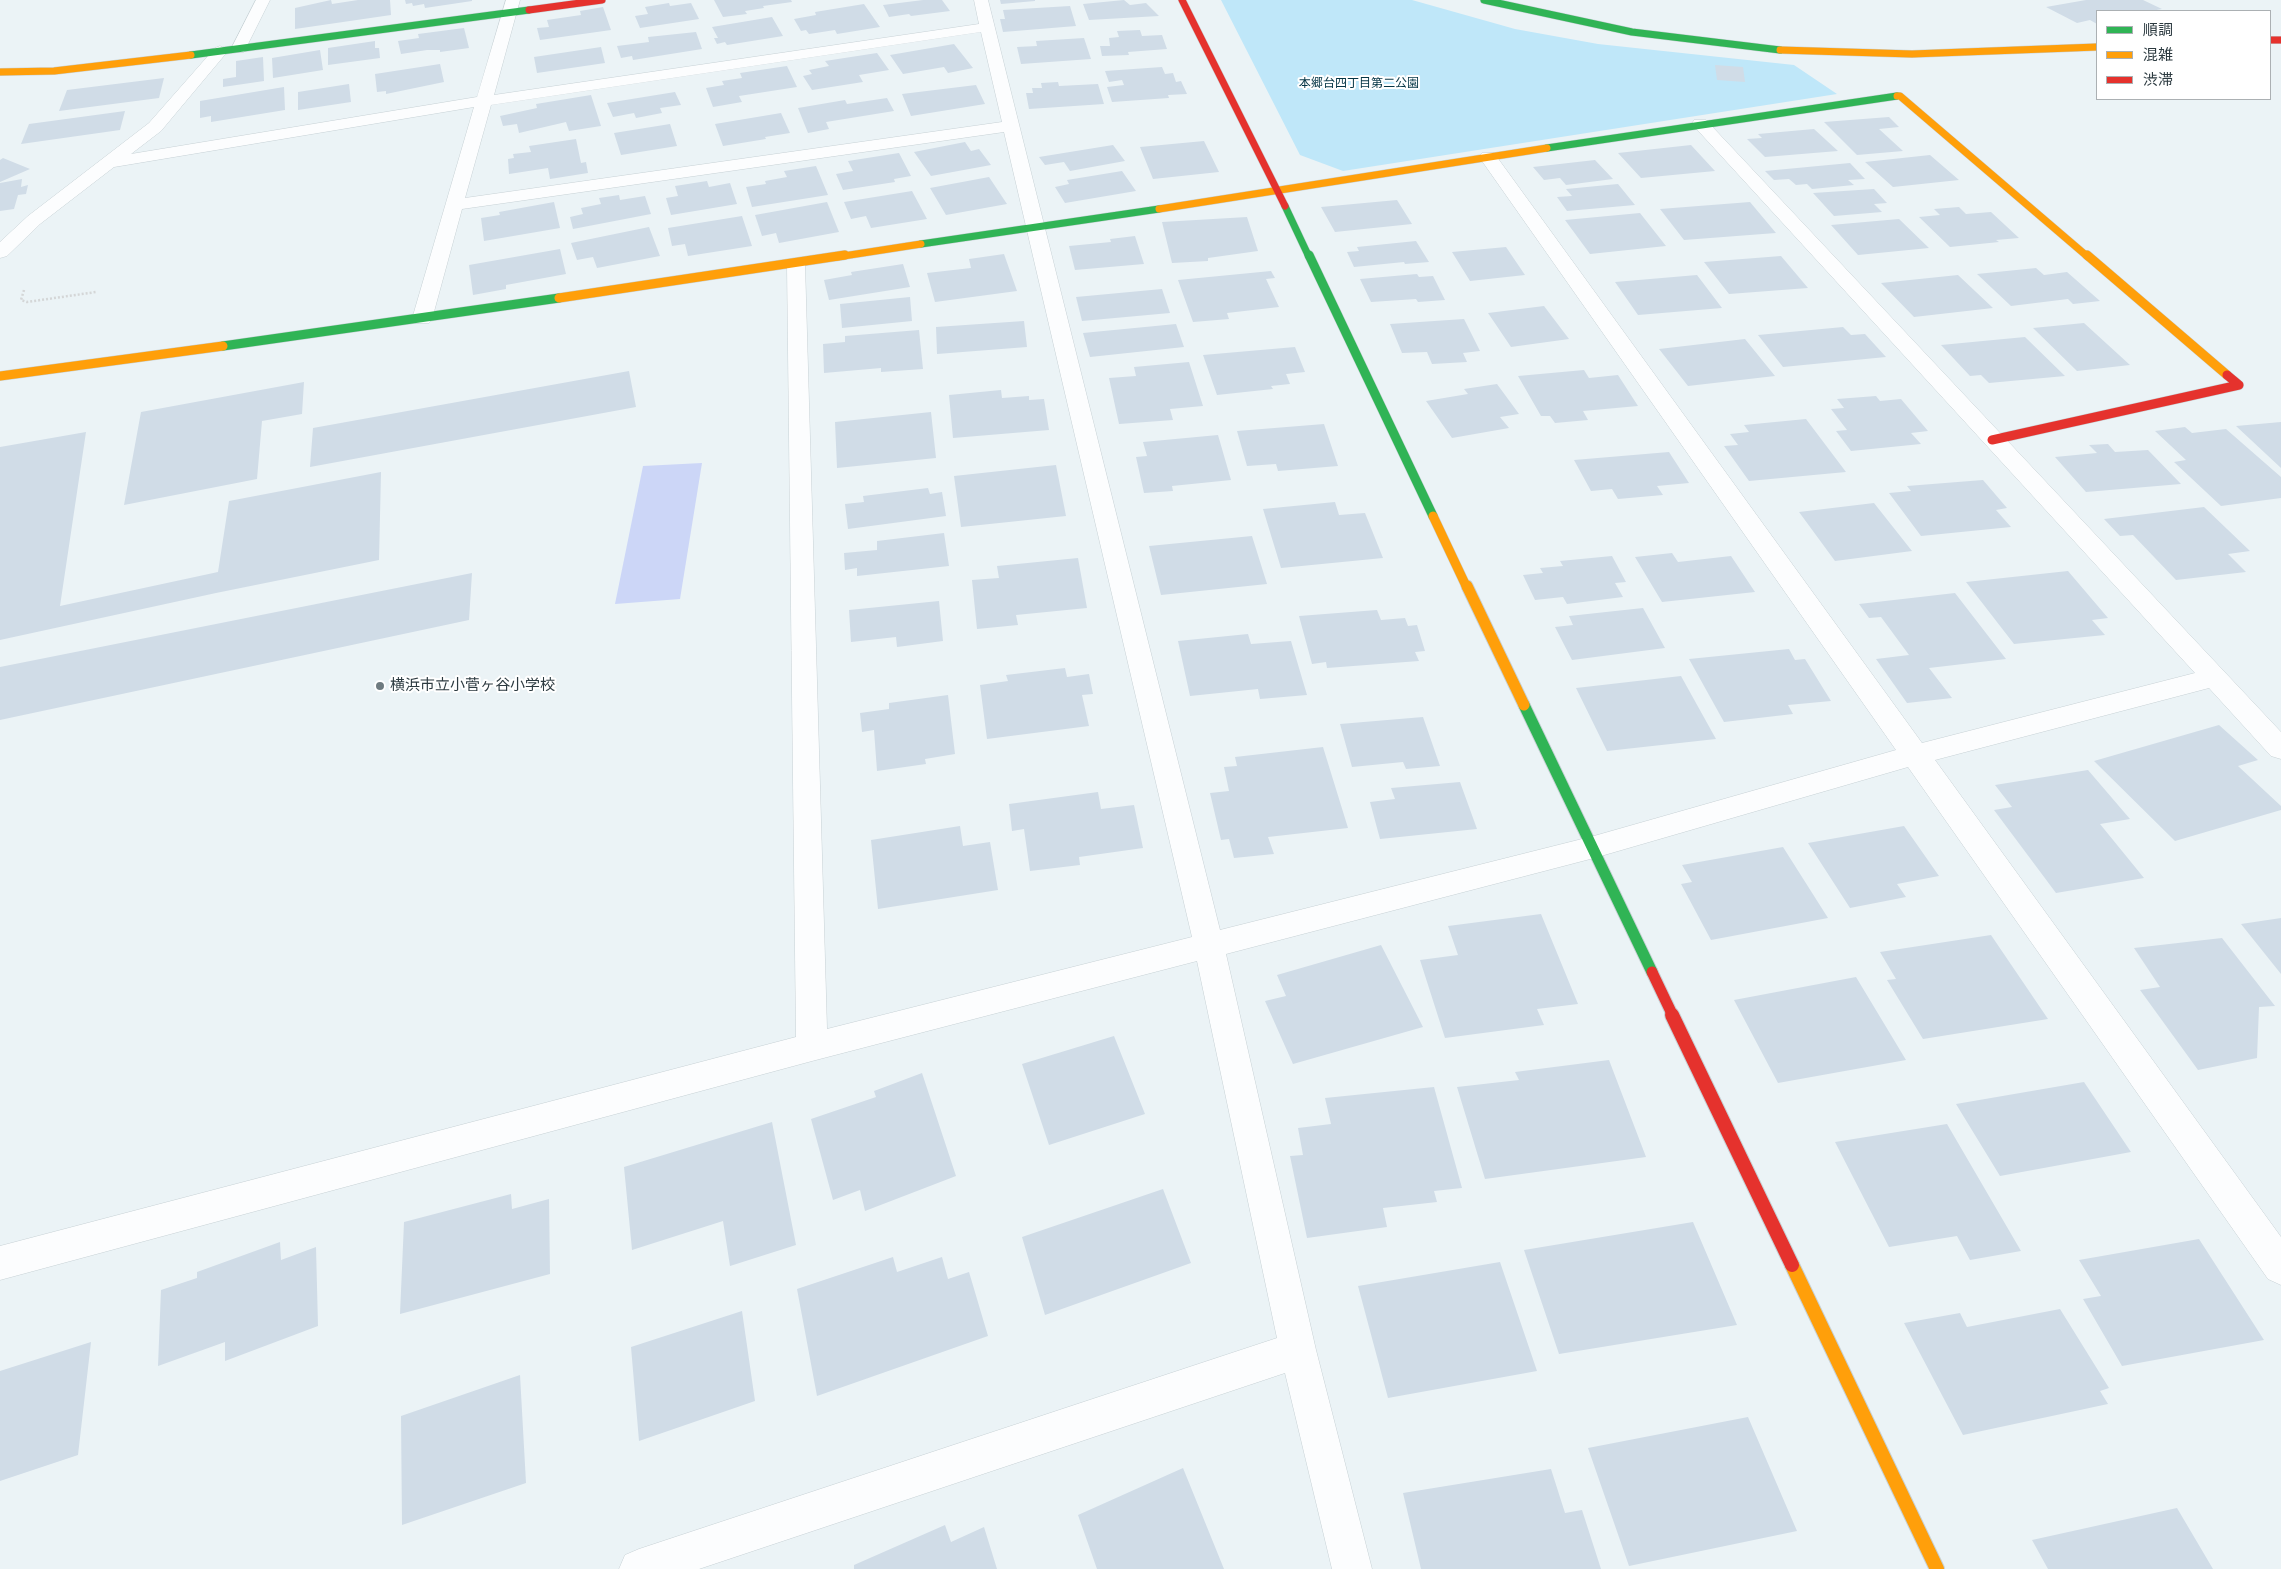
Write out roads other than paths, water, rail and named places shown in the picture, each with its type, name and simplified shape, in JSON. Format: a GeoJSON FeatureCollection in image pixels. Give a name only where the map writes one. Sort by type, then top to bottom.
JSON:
{"type":"FeatureCollection","features":[{"type":"Feature","properties":{"kind":"street"},"geometry":{"type":"LineString","coordinates":[[239,49],[263,0]]}},
{"type":"Feature","properties":{"kind":"street"},"geometry":{"type":"LineString","coordinates":[[0,72],[54,71],[239,49],[512,6],[602,0]]}},
{"type":"Feature","properties":{"kind":"street"},"geometry":{"type":"LineString","coordinates":[[981,0],[1209,945],[1298,1350],[1352,1569]]}},
{"type":"Feature","properties":{"kind":"street"},"geometry":{"type":"LineString","coordinates":[[1182,0],[1278,191],[1594,848],[1937,1569]]}},
{"type":"Feature","properties":{"kind":"street"},"geometry":{"type":"LineString","coordinates":[[1484,0],[1522,10],[1642,33],[1767,48],[1884,54],[2096,47]]}},
{"type":"Feature","properties":{"kind":"street"},"geometry":{"type":"LineString","coordinates":[[422,319],[453,205],[512,6]]}},
{"type":"Feature","properties":{"kind":"street"},"geometry":{"type":"LineString","coordinates":[[112,162],[484,101],[987,26]]}},
{"type":"Feature","properties":{"kind":"street"},"geometry":{"type":"LineString","coordinates":[[0,252],[34,220],[112,162],[155,127],[220,51]]}},
{"type":"Feature","properties":{"kind":"street"},"geometry":{"type":"LineString","coordinates":[[0,376],[422,319],[796,264],[1278,191],[1700,124],[1900,96],[2239,385],[1992,440]]}},
{"type":"Feature","properties":{"kind":"street"},"geometry":{"type":"LineString","coordinates":[[1700,124],[1992,440],[2281,748]]}},
{"type":"Feature","properties":{"kind":"street"},"geometry":{"type":"LineString","coordinates":[[453,205],[1011,126]]}},
{"type":"Feature","properties":{"kind":"street"},"geometry":{"type":"LineString","coordinates":[[1488,157],[2281,1267]]}},
{"type":"Feature","properties":{"kind":"street"},"geometry":{"type":"LineString","coordinates":[[796,264],[812,1046]]}},
{"type":"Feature","properties":{"kind":"street"},"geometry":{"type":"LineString","coordinates":[[0,1263],[812,1046],[1594,848],[1914,755],[2216,677]]}},
{"type":"Feature","properties":{"kind":"street"},"geometry":{"type":"LineString","coordinates":[[639,1569],[1298,1350]]}},
{"type":"Feature","properties":{"kind":"place","name":"横浜市立小菅ヶ谷小学校"},"geometry":{"type":"Point","coordinates":[380,686]}},
{"type":"Feature","properties":{"kind":"park label","name":"本郷台四丁目第二公園"},"geometry":{"type":"Point","coordinates":[1359,84]}}]}
